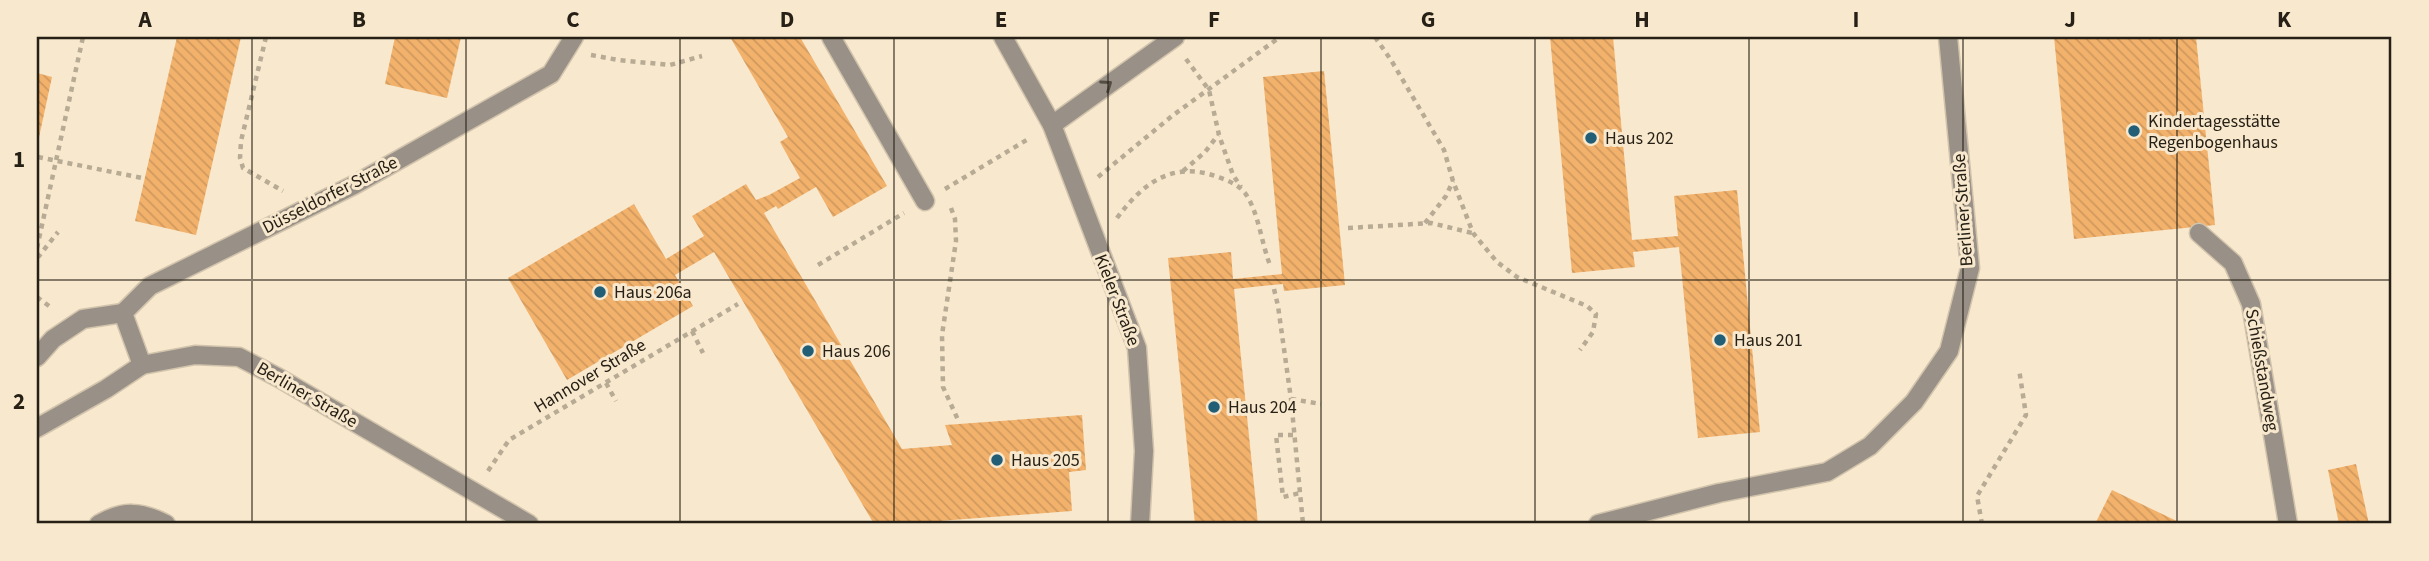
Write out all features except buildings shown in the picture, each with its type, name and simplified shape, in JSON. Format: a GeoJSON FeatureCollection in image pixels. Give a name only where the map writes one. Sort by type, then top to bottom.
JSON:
{"type":"FeatureCollection","features":[{"type":"Feature","properties":{"kind":"street"},"geometry":{"type":"LineString","coordinates":[[831,37],[933,196]]}},
{"type":"Feature","properties":{"kind":"street","name":"Kieler Straße"},"geometry":{"type":"LineString","coordinates":[[1003,37],[1052,125],[1137,348],[1144,452],[1140,524]]}},
{"type":"Feature","properties":{"kind":"street","name":"Berliner Straße"},"geometry":{"type":"LineString","coordinates":[[1598,524],[1719,493],[1827,472],[1870,446],[1914,402],[1949,351],[1970,268],[1948,37]]}},
{"type":"Feature","properties":{"kind":"street"},"geometry":{"type":"LineString","coordinates":[[1052,125],[1173,38]]}},
{"type":"Feature","properties":{"kind":"street","name":"Düsseldorfer Straße"},"geometry":{"type":"LineString","coordinates":[[122,313],[150,286],[354,185],[551,74],[570,43]]}},
{"type":"Feature","properties":{"kind":"street","name":"Schießstandweg"},"geometry":{"type":"LineString","coordinates":[[2199,233],[2233,263],[2251,304],[2288,524]]}},
{"type":"Feature","properties":{"kind":"street"},"geometry":{"type":"LineString","coordinates":[[37,357],[53,339],[83,319],[122,313],[142,365]]}},
{"type":"Feature","properties":{"kind":"street","name":"Berliner Straße"},"geometry":{"type":"LineString","coordinates":[[37,428],[142,365],[195,355],[239,357],[529,524]]}},
{"type":"Feature","properties":{"kind":"street"},"geometry":{"type":"LineString","coordinates":[[99,524],[112,516],[127,513],[145,515],[166,524]]}},
{"type":"Feature","properties":{"kind":"path"},"geometry":{"type":"LineString","coordinates":[[37,248],[83,37]]}},
{"type":"Feature","properties":{"kind":"path"},"geometry":{"type":"LineString","coordinates":[[266,37],[241,141],[240,158],[243,168],[296,198],[302,210]]}},
{"type":"Feature","properties":{"kind":"path"},"geometry":{"type":"LineString","coordinates":[[1076,193],[1280,37]]}},
{"type":"Feature","properties":{"kind":"path"},"geometry":{"type":"LineString","coordinates":[[1375,37],[1444,150],[1472,233],[1497,262],[1517,277],[1587,306],[1595,314],[1593,332],[1580,350]]}},
{"type":"Feature","properties":{"kind":"path"},"geometry":{"type":"LineString","coordinates":[[1173,38],[1209,89],[1219,135],[1233,175],[1251,203],[1270,265]]}},
{"type":"Feature","properties":{"kind":"path"},"geometry":{"type":"LineString","coordinates":[[570,43],[618,60],[670,65],[702,56]]}},
{"type":"Feature","properties":{"kind":"path"},"geometry":{"type":"LineString","coordinates":[[1182,172],[1205,152],[1219,135]]}},
{"type":"Feature","properties":{"kind":"path"},"geometry":{"type":"LineString","coordinates":[[38,157],[142,178]]}},
{"type":"Feature","properties":{"kind":"path"},"geometry":{"type":"LineString","coordinates":[[1117,218],[1138,192],[1160,178],[1182,172],[1212,174],[1228,180],[1243,191]]}},
{"type":"Feature","properties":{"kind":"path"},"geometry":{"type":"LineString","coordinates":[[1425,223],[1446,196],[1453,181]]}},
{"type":"Feature","properties":{"kind":"path"},"geometry":{"type":"LineString","coordinates":[[933,196],[945,198]]}},
{"type":"Feature","properties":{"kind":"path"},"geometry":{"type":"LineString","coordinates":[[950,205],[956,219],[956,241],[942,335],[943,387],[959,422]]}},
{"type":"Feature","properties":{"kind":"path"},"geometry":{"type":"LineString","coordinates":[[1348,228],[1425,223],[1472,233]]}},
{"type":"Feature","properties":{"kind":"path"},"geometry":{"type":"LineString","coordinates":[[37,255],[39,256],[58,232]]}},
{"type":"Feature","properties":{"kind":"path"},"geometry":{"type":"LineString","coordinates":[[1274,289],[1291,399],[1303,524]]}},
{"type":"Feature","properties":{"kind":"path","name":"Hannover Straße"},"geometry":{"type":"LineString","coordinates":[[474,492],[509,440],[738,304]]}},
{"type":"Feature","properties":{"kind":"path"},"geometry":{"type":"LineString","coordinates":[[692,331],[703,353]]}},
{"type":"Feature","properties":{"kind":"path"},"geometry":{"type":"LineString","coordinates":[[1982,524],[1977,496],[2026,415],[2019,369]]}},
{"type":"Feature","properties":{"kind":"path"},"geometry":{"type":"LineString","coordinates":[[606,383],[617,401]]}},
{"type":"Feature","properties":{"kind":"path"},"geometry":{"type":"LineString","coordinates":[[1291,399],[1321,404]]}},
{"type":"Feature","properties":{"kind":"path"},"geometry":{"type":"LineString","coordinates":[[1293,435],[1276,435],[1283,497],[1300,493]]}},
{"type":"Feature","properties":{"kind":"place","name":"Kindertagesstätte Regenbogenhaus"},"geometry":{"type":"Point","coordinates":[2134,131]}},
{"type":"Feature","properties":{"kind":"place","name":"Haus 202"},"geometry":{"type":"Point","coordinates":[1591,138]}},
{"type":"Feature","properties":{"kind":"place","name":"Haus 206a"},"geometry":{"type":"Point","coordinates":[600,292]}},
{"type":"Feature","properties":{"kind":"place","name":"Haus 201"},"geometry":{"type":"Point","coordinates":[1720,340]}},
{"type":"Feature","properties":{"kind":"place","name":"Haus 206"},"geometry":{"type":"Point","coordinates":[808,351]}},
{"type":"Feature","properties":{"kind":"place","name":"Haus 204"},"geometry":{"type":"Point","coordinates":[1214,407]}},
{"type":"Feature","properties":{"kind":"place","name":"Haus 205"},"geometry":{"type":"Point","coordinates":[997,460]}}]}
